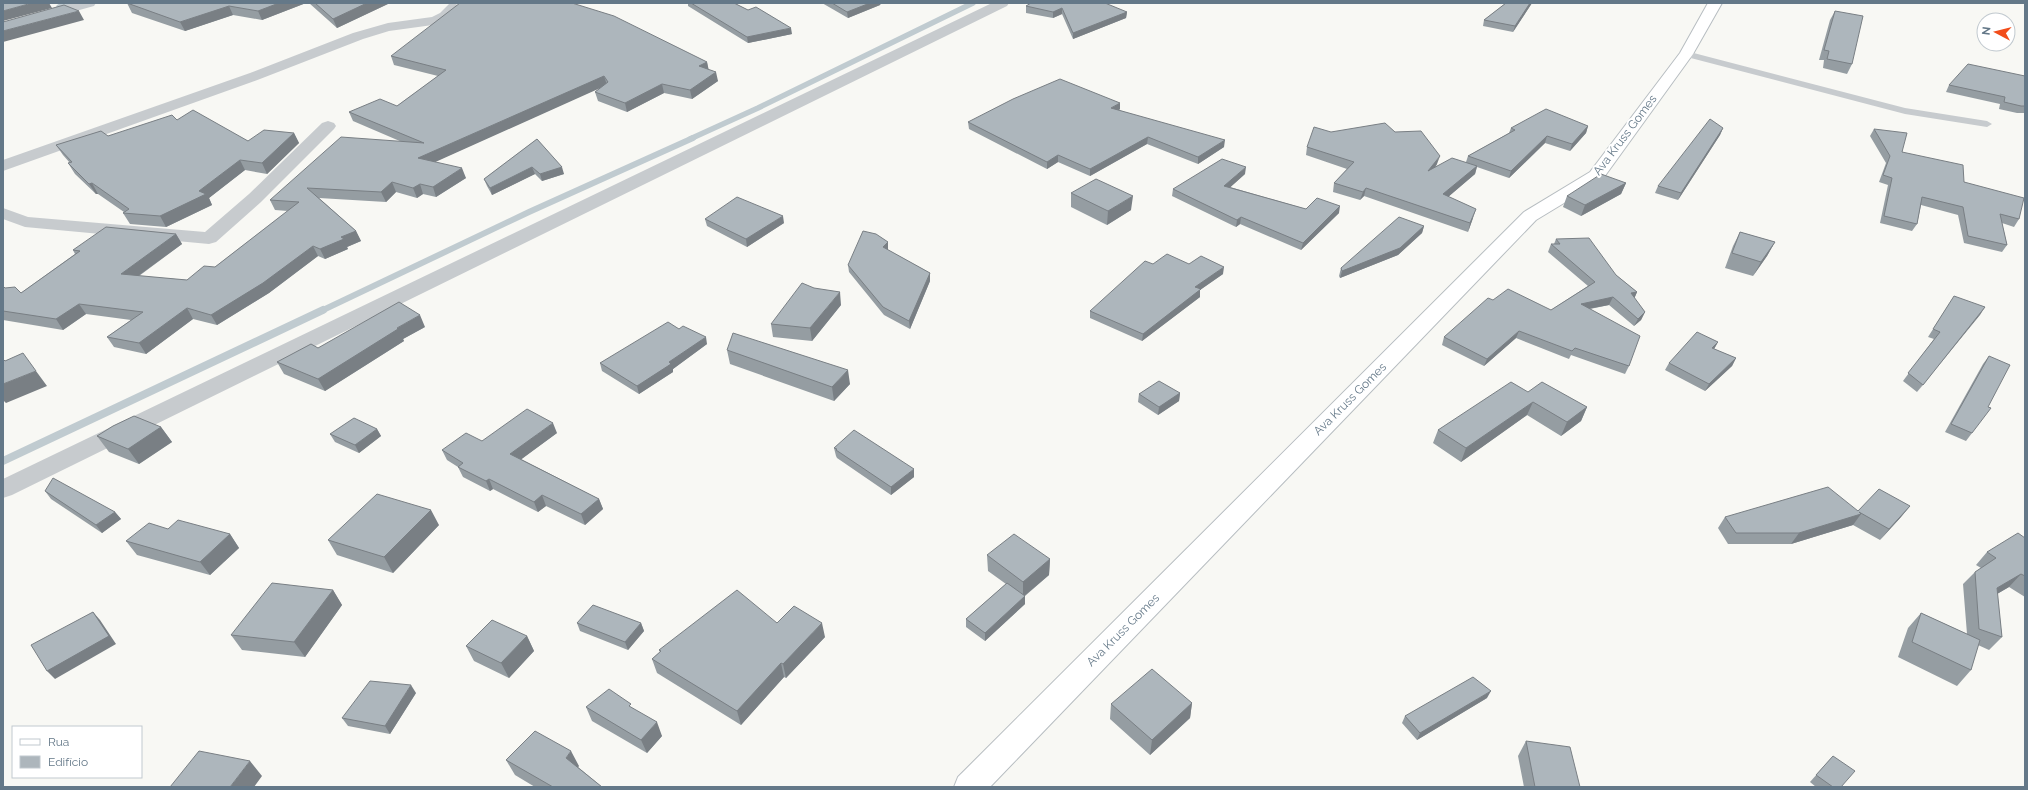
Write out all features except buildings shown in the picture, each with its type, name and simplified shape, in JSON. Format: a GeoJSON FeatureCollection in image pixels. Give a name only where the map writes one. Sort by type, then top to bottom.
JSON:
{"type":"FeatureCollection","features":[{"type":"Feature","properties":{"kind":"street"},"geometry":{"type":"LineString","coordinates":[[3,27],[89,3]]}},
{"type":"Feature","properties":{"kind":"street"},"geometry":{"type":"LineString","coordinates":[[3,489],[177,403],[915,47],[1002,3]]}},
{"type":"Feature","properties":{"kind":"street","name":"Ava Kruss Gomes"},"geometry":{"type":"LineString","coordinates":[[969,787],[1530,216],[1596,176],[1686,54],[1715,3]]}},
{"type":"Feature","properties":{"kind":"street"},"geometry":{"type":"LineString","coordinates":[[3,166],[255,76],[358,36],[388,27],[435,22],[445,16],[454,7]]}},
{"type":"Feature","properties":{"kind":"street"},"geometry":{"type":"LineString","coordinates":[[3,213],[25,222],[209,238],[255,198],[328,126]]}},
{"type":"Feature","properties":{"kind":"lane"},"geometry":{"type":"LineString","coordinates":[[1686,54],[1905,111],[1987,124]]}},
{"type":"Feature","properties":{"kind":"waterway"},"geometry":{"type":"LineString","coordinates":[[59,7],[72,3]]}},
{"type":"Feature","properties":{"kind":"waterway"},"geometry":{"type":"LineString","coordinates":[[690,139],[758,108],[973,3]]}},
{"type":"Feature","properties":{"kind":"waterway"},"geometry":{"type":"LineString","coordinates":[[321,311],[529,212],[693,138]]}},
{"type":"Feature","properties":{"kind":"waterway"},"geometry":{"type":"LineString","coordinates":[[3,461],[323,310]]}}]}
